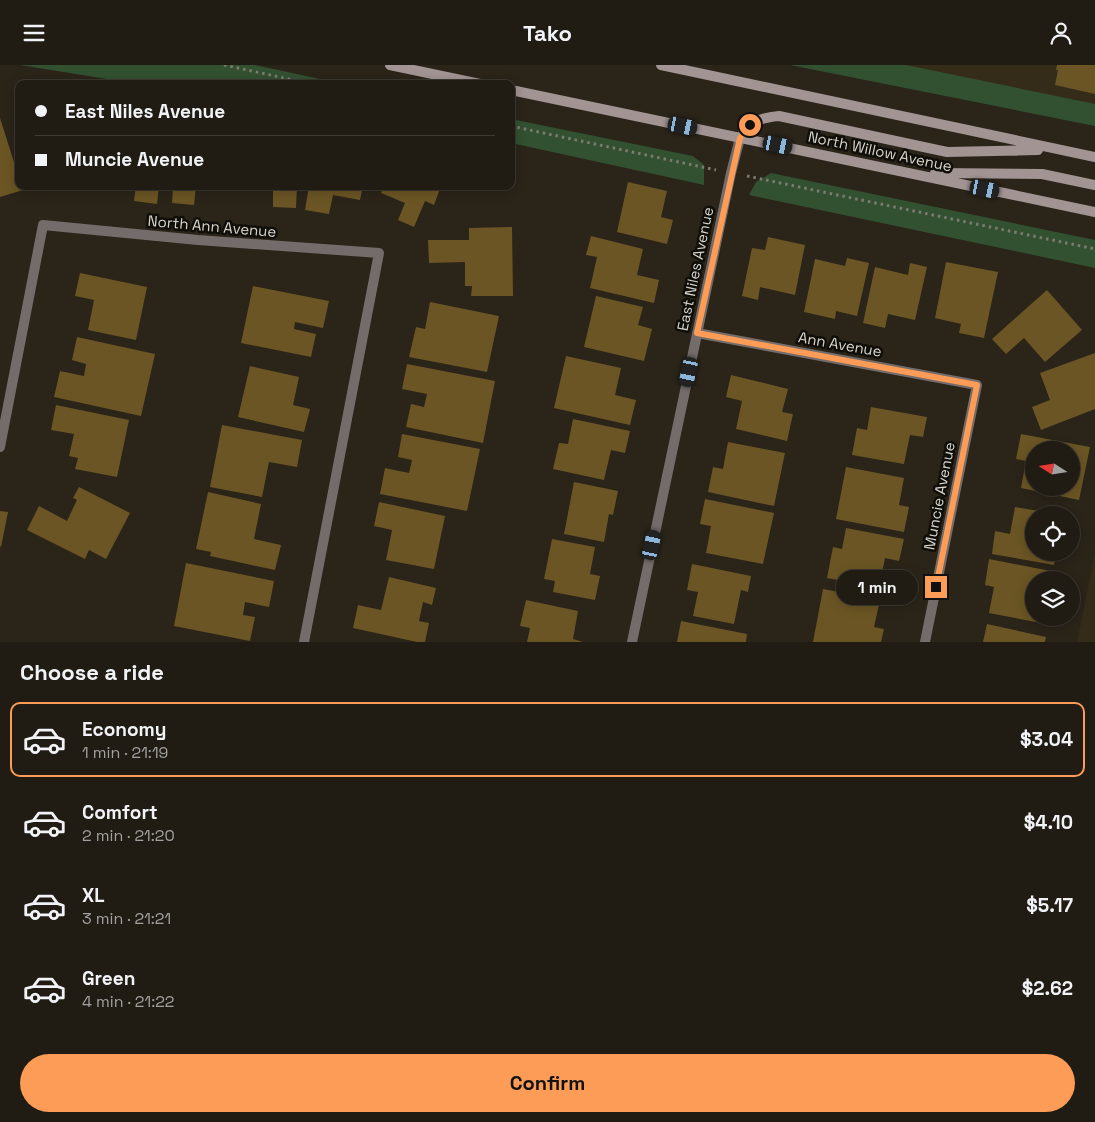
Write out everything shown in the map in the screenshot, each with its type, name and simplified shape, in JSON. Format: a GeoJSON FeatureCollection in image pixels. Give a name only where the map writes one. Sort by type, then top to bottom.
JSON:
{"type":"FeatureCollection","features":[{"type":"Feature","properties":{"kind":"main road"},"geometry":{"type":"LineString","coordinates":[[390,65],[461,80]]}},
{"type":"Feature","properties":{"kind":"main road"},"geometry":{"type":"LineString","coordinates":[[661,65],[1095,157]]}},
{"type":"Feature","properties":{"kind":"main road","name":"North Willow Avenue"},"geometry":{"type":"LineString","coordinates":[[515,91],[1095,212]]}},
{"type":"Feature","properties":{"kind":"main road"},"geometry":{"type":"LineString","coordinates":[[740,138],[756,120],[780,116],[947,152],[1054,149]]}},
{"type":"Feature","properties":{"kind":"main road"},"geometry":{"type":"LineString","coordinates":[[912,173],[1042,174],[1095,185]]}},
{"type":"Feature","properties":{"kind":"street","name":"East Niles Avenue"},"geometry":{"type":"LineString","coordinates":[[632,642],[740,138]]}},
{"type":"Feature","properties":{"kind":"street","name":"North Ann Avenue"},"geometry":{"type":"LineString","coordinates":[[0,447],[43,225],[198,241],[379,253],[304,642]]}},
{"type":"Feature","properties":{"kind":"street","name":"Ann Avenue"},"geometry":{"type":"LineString","coordinates":[[697,333],[977,385]]}},
{"type":"Feature","properties":{"kind":"street","name":"Muncie Avenue"},"geometry":{"type":"LineString","coordinates":[[925,642],[977,385]]}},
{"type":"Feature","properties":{"kind":"path"},"geometry":{"type":"LineString","coordinates":[[224,65],[293,80]]}},
{"type":"Feature","properties":{"kind":"path"},"geometry":{"type":"LineString","coordinates":[[515,127],[1095,249]]}},
{"type":"Feature","properties":{"kind":"shaded area"},"geometry":{"type":"Polygon","coordinates":[[[905,65],[1095,65],[1095,105],[905,65]]]}},
{"type":"Feature","properties":{"kind":"shaded area"},"geometry":{"type":"Polygon","coordinates":[[[1095,552],[1095,642],[1077,642],[1095,552]]]}},
{"type":"Feature","properties":{"kind":"green space"},"geometry":{"type":"Polygon","coordinates":[[[20,65],[255,65],[324,80],[113,80],[20,65]]]}},
{"type":"Feature","properties":{"kind":"green space"},"geometry":{"type":"Polygon","coordinates":[[[790,65],[906,65],[1095,104],[1095,126],[790,65]]]}},
{"type":"Feature","properties":{"kind":"green space"},"geometry":{"type":"Polygon","coordinates":[[[515,120],[693,156],[704,165],[704,185],[515,144],[515,120]]]}},
{"type":"Feature","properties":{"kind":"green space"},"geometry":{"type":"Polygon","coordinates":[[[771,173],[1095,240],[1095,268],[749,195],[756,182],[771,173]]]}},
{"type":"Feature","properties":{"kind":"building"},"geometry":{"type":"Polygon","coordinates":[[[1057,65],[1095,65],[1095,94],[1055,85],[1057,65]]]}},
{"type":"Feature","properties":{"kind":"building"},"geometry":{"type":"Polygon","coordinates":[[[0,118],[15,165],[15,190],[23,190],[0,197],[0,118]]]}},
{"type":"Feature","properties":{"kind":"building"},"geometry":{"type":"Polygon","coordinates":[[[628,182],[667,191],[661,217],[673,220],[667,244],[617,232],[628,182]]]}},
{"type":"Feature","properties":{"kind":"building"},"geometry":{"type":"Polygon","coordinates":[[[135,190],[159,190],[157,204],[134,201],[135,190]]]}},
{"type":"Feature","properties":{"kind":"building"},"geometry":{"type":"Polygon","coordinates":[[[173,190],[196,190],[194,205],[172,203],[173,190]]]}},
{"type":"Feature","properties":{"kind":"building"},"geometry":{"type":"Polygon","coordinates":[[[243,190],[297,190],[296,208],[273,207],[273,191],[243,190]]]}},
{"type":"Feature","properties":{"kind":"building"},"geometry":{"type":"Polygon","coordinates":[[[308,190],[362,190],[360,200],[333,195],[329,214],[305,210],[308,190]]]}},
{"type":"Feature","properties":{"kind":"building"},"geometry":{"type":"Polygon","coordinates":[[[382,190],[440,190],[434,205],[425,201],[414,227],[398,220],[405,203],[381,193],[382,190]]]}},
{"type":"Feature","properties":{"kind":"building"},"geometry":{"type":"Polygon","coordinates":[[[512,227],[513,296],[471,296],[472,286],[465,286],[465,262],[429,263],[428,240],[469,240],[469,228],[512,227]]]}},
{"type":"Feature","properties":{"kind":"building"},"geometry":{"type":"Polygon","coordinates":[[[591,236],[643,249],[637,275],[659,280],[654,303],[590,288],[597,257],[586,255],[591,236]]]}},
{"type":"Feature","properties":{"kind":"building"},"geometry":{"type":"Polygon","coordinates":[[[768,237],[805,245],[795,295],[760,287],[758,300],[742,296],[752,248],[765,250],[768,237]]]}},
{"type":"Feature","properties":{"kind":"building"},"geometry":{"type":"Polygon","coordinates":[[[847,258],[869,263],[857,316],[836,311],[835,319],[804,312],[815,259],[845,266],[847,258]]]}},
{"type":"Feature","properties":{"kind":"building"},"geometry":{"type":"Polygon","coordinates":[[[946,262],[998,272],[984,338],[959,333],[961,324],[935,318],[946,262]]]}},
{"type":"Feature","properties":{"kind":"building"},"geometry":{"type":"Polygon","coordinates":[[[910,263],[927,267],[915,320],[888,314],[885,328],[863,323],[875,267],[908,275],[910,263]]]}},
{"type":"Feature","properties":{"kind":"building"},"geometry":{"type":"Polygon","coordinates":[[[80,273],[147,287],[136,340],[88,330],[94,300],[75,296],[80,273]]]}},
{"type":"Feature","properties":{"kind":"building"},"geometry":{"type":"Polygon","coordinates":[[[253,286],[329,301],[323,328],[295,322],[294,329],[316,334],[311,357],[241,343],[253,286]]]}},
{"type":"Feature","properties":{"kind":"building"},"geometry":{"type":"Polygon","coordinates":[[[1047,290],[1082,330],[1045,362],[1024,338],[1006,354],[992,339],[1047,290]]]}},
{"type":"Feature","properties":{"kind":"building"},"geometry":{"type":"Polygon","coordinates":[[[596,296],[643,307],[638,325],[652,329],[644,361],[584,347],[596,296]]]}},
{"type":"Feature","properties":{"kind":"building"},"geometry":{"type":"Polygon","coordinates":[[[430,302],[499,316],[487,372],[409,357],[416,327],[425,329],[430,302]]]}},
{"type":"Feature","properties":{"kind":"building"},"geometry":{"type":"Polygon","coordinates":[[[77,337],[155,354],[141,416],[54,397],[60,371],[84,376],[86,364],[72,360],[77,337]]]}},
{"type":"Feature","properties":{"kind":"building"},"geometry":{"type":"Polygon","coordinates":[[[1095,353],[1095,409],[1041,430],[1032,407],[1050,400],[1040,373],[1095,353]]]}},
{"type":"Feature","properties":{"kind":"building"},"geometry":{"type":"Polygon","coordinates":[[[566,356],[621,368],[615,395],[636,400],[630,425],[554,408],[566,356]]]}},
{"type":"Feature","properties":{"kind":"building"},"geometry":{"type":"Polygon","coordinates":[[[407,364],[495,381],[483,443],[406,427],[411,404],[424,407],[427,394],[402,389],[407,364]]]}},
{"type":"Feature","properties":{"kind":"building"},"geometry":{"type":"Polygon","coordinates":[[[250,366],[299,377],[293,405],[310,409],[304,432],[238,417],[250,366]]]}},
{"type":"Feature","properties":{"kind":"building"},"geometry":{"type":"Polygon","coordinates":[[[731,375],[788,389],[782,412],[793,414],[787,441],[736,429],[742,401],[726,397],[731,375]]]}},
{"type":"Feature","properties":{"kind":"building"},"geometry":{"type":"Polygon","coordinates":[[[56,405],[129,420],[117,477],[75,469],[78,458],[69,456],[74,434],[51,430],[56,405]]]}},
{"type":"Feature","properties":{"kind":"building"},"geometry":{"type":"Polygon","coordinates":[[[871,407],[927,417],[923,437],[910,435],[904,464],[852,455],[857,428],[867,430],[871,407]]]}},
{"type":"Feature","properties":{"kind":"building"},"geometry":{"type":"Polygon","coordinates":[[[573,419],[630,431],[625,453],[611,450],[604,480],[553,469],[559,443],[568,444],[573,419]]]}},
{"type":"Feature","properties":{"kind":"building"},"geometry":{"type":"Polygon","coordinates":[[[222,425],[302,440],[297,467],[269,462],[262,497],[210,487],[222,425]]]}},
{"type":"Feature","properties":{"kind":"building"},"geometry":{"type":"Polygon","coordinates":[[[402,434],[480,449],[467,511],[380,494],[385,468],[409,473],[412,460],[398,457],[402,434]]]}},
{"type":"Feature","properties":{"kind":"building"},"geometry":{"type":"Polygon","coordinates":[[[1021,434],[1058,441],[1025,441],[1025,461],[1016,459],[1021,434]]]}},
{"type":"Feature","properties":{"kind":"building"},"geometry":{"type":"Polygon","coordinates":[[[728,442],[785,453],[774,506],[708,492],[713,467],[723,469],[728,442]]]}},
{"type":"Feature","properties":{"kind":"building"},"geometry":{"type":"Polygon","coordinates":[[[1080,445],[1090,447],[1080,495],[1080,445]]]}},
{"type":"Feature","properties":{"kind":"building"},"geometry":{"type":"Polygon","coordinates":[[[1025,466],[1025,489],[1021,488],[1025,466]]]}},
{"type":"Feature","properties":{"kind":"building"},"geometry":{"type":"Polygon","coordinates":[[[846,467],[904,478],[899,505],[909,507],[904,532],[836,519],[846,467]]]}},
{"type":"Feature","properties":{"kind":"building"},"geometry":{"type":"Polygon","coordinates":[[[574,482],[618,491],[613,515],[609,514],[604,542],[564,534],[574,482]]]}},
{"type":"Feature","properties":{"kind":"building"},"geometry":{"type":"Polygon","coordinates":[[[79,487],[130,513],[106,559],[89,550],[85,559],[27,530],[39,506],[67,521],[77,500],[73,498],[79,487]]]}},
{"type":"Feature","properties":{"kind":"building"},"geometry":{"type":"Polygon","coordinates":[[[208,492],[261,504],[254,539],[281,545],[275,570],[210,556],[211,552],[196,549],[208,492]]]}},
{"type":"Feature","properties":{"kind":"building"},"geometry":{"type":"Polygon","coordinates":[[[1060,496],[1080,496],[1079,500],[1060,496]]]}},
{"type":"Feature","properties":{"kind":"building"},"geometry":{"type":"Polygon","coordinates":[[[705,499],[774,513],[763,564],[706,553],[711,526],[700,524],[705,499]]]}},
{"type":"Feature","properties":{"kind":"building"},"geometry":{"type":"Polygon","coordinates":[[[379,502],[445,516],[434,569],[386,560],[392,530],[374,526],[379,502]]]}},
{"type":"Feature","properties":{"kind":"building"},"geometry":{"type":"Polygon","coordinates":[[[1015,507],[1025,509],[1025,560],[992,554],[995,531],[1010,534],[1015,507]]]}},
{"type":"Feature","properties":{"kind":"building"},"geometry":{"type":"Polygon","coordinates":[[[0,511],[8,512],[1,547],[0,546],[0,511]]]}},
{"type":"Feature","properties":{"kind":"building"},"geometry":{"type":"Polygon","coordinates":[[[846,528],[904,539],[899,561],[885,558],[879,588],[827,578],[833,547],[842,549],[846,528]]]}},
{"type":"Feature","properties":{"kind":"building"},"geometry":{"type":"Polygon","coordinates":[[[552,539],[595,547],[590,574],[600,576],[595,600],[553,592],[555,581],[544,579],[552,539]]]}},
{"type":"Feature","properties":{"kind":"building"},"geometry":{"type":"Polygon","coordinates":[[[989,559],[1051,571],[1025,571],[1025,620],[989,613],[994,587],[985,585],[989,559]]]}},
{"type":"Feature","properties":{"kind":"building"},"geometry":{"type":"Polygon","coordinates":[[[1031,561],[1055,561],[1054,565],[1031,561]]]}},
{"type":"Feature","properties":{"kind":"building"},"geometry":{"type":"Polygon","coordinates":[[[186,563],[274,581],[269,607],[245,602],[243,615],[255,617],[250,641],[174,626],[186,563]]]}},
{"type":"Feature","properties":{"kind":"building"},"geometry":{"type":"Polygon","coordinates":[[[692,564],[751,576],[748,592],[741,590],[734,624],[693,616],[698,592],[687,590],[692,564]]]}},
{"type":"Feature","properties":{"kind":"building"},"geometry":{"type":"Polygon","coordinates":[[[389,577],[436,588],[432,605],[423,602],[419,621],[429,623],[425,642],[417,642],[353,628],[358,605],[381,610],[389,577]]]}},
{"type":"Feature","properties":{"kind":"building"},"geometry":{"type":"Polygon","coordinates":[[[823,589],[880,600],[874,627],[884,629],[881,642],[813,642],[823,589]]]}},
{"type":"Feature","properties":{"kind":"building"},"geometry":{"type":"Polygon","coordinates":[[[526,600],[578,611],[573,639],[583,642],[527,642],[530,628],[520,626],[526,600]]]}},
{"type":"Feature","properties":{"kind":"building"},"geometry":{"type":"Polygon","coordinates":[[[681,621],[747,634],[746,642],[677,642],[681,621]]]}},
{"type":"Feature","properties":{"kind":"building"},"geometry":{"type":"Polygon","coordinates":[[[987,624],[1046,637],[1045,642],[983,642],[987,624]]]}},
{"type":"Feature","properties":{"kind":"route"},"geometry":{"type":"LineString","coordinates":[[750,125],[740,138],[697,333],[977,385],[936,587]]}}]}
